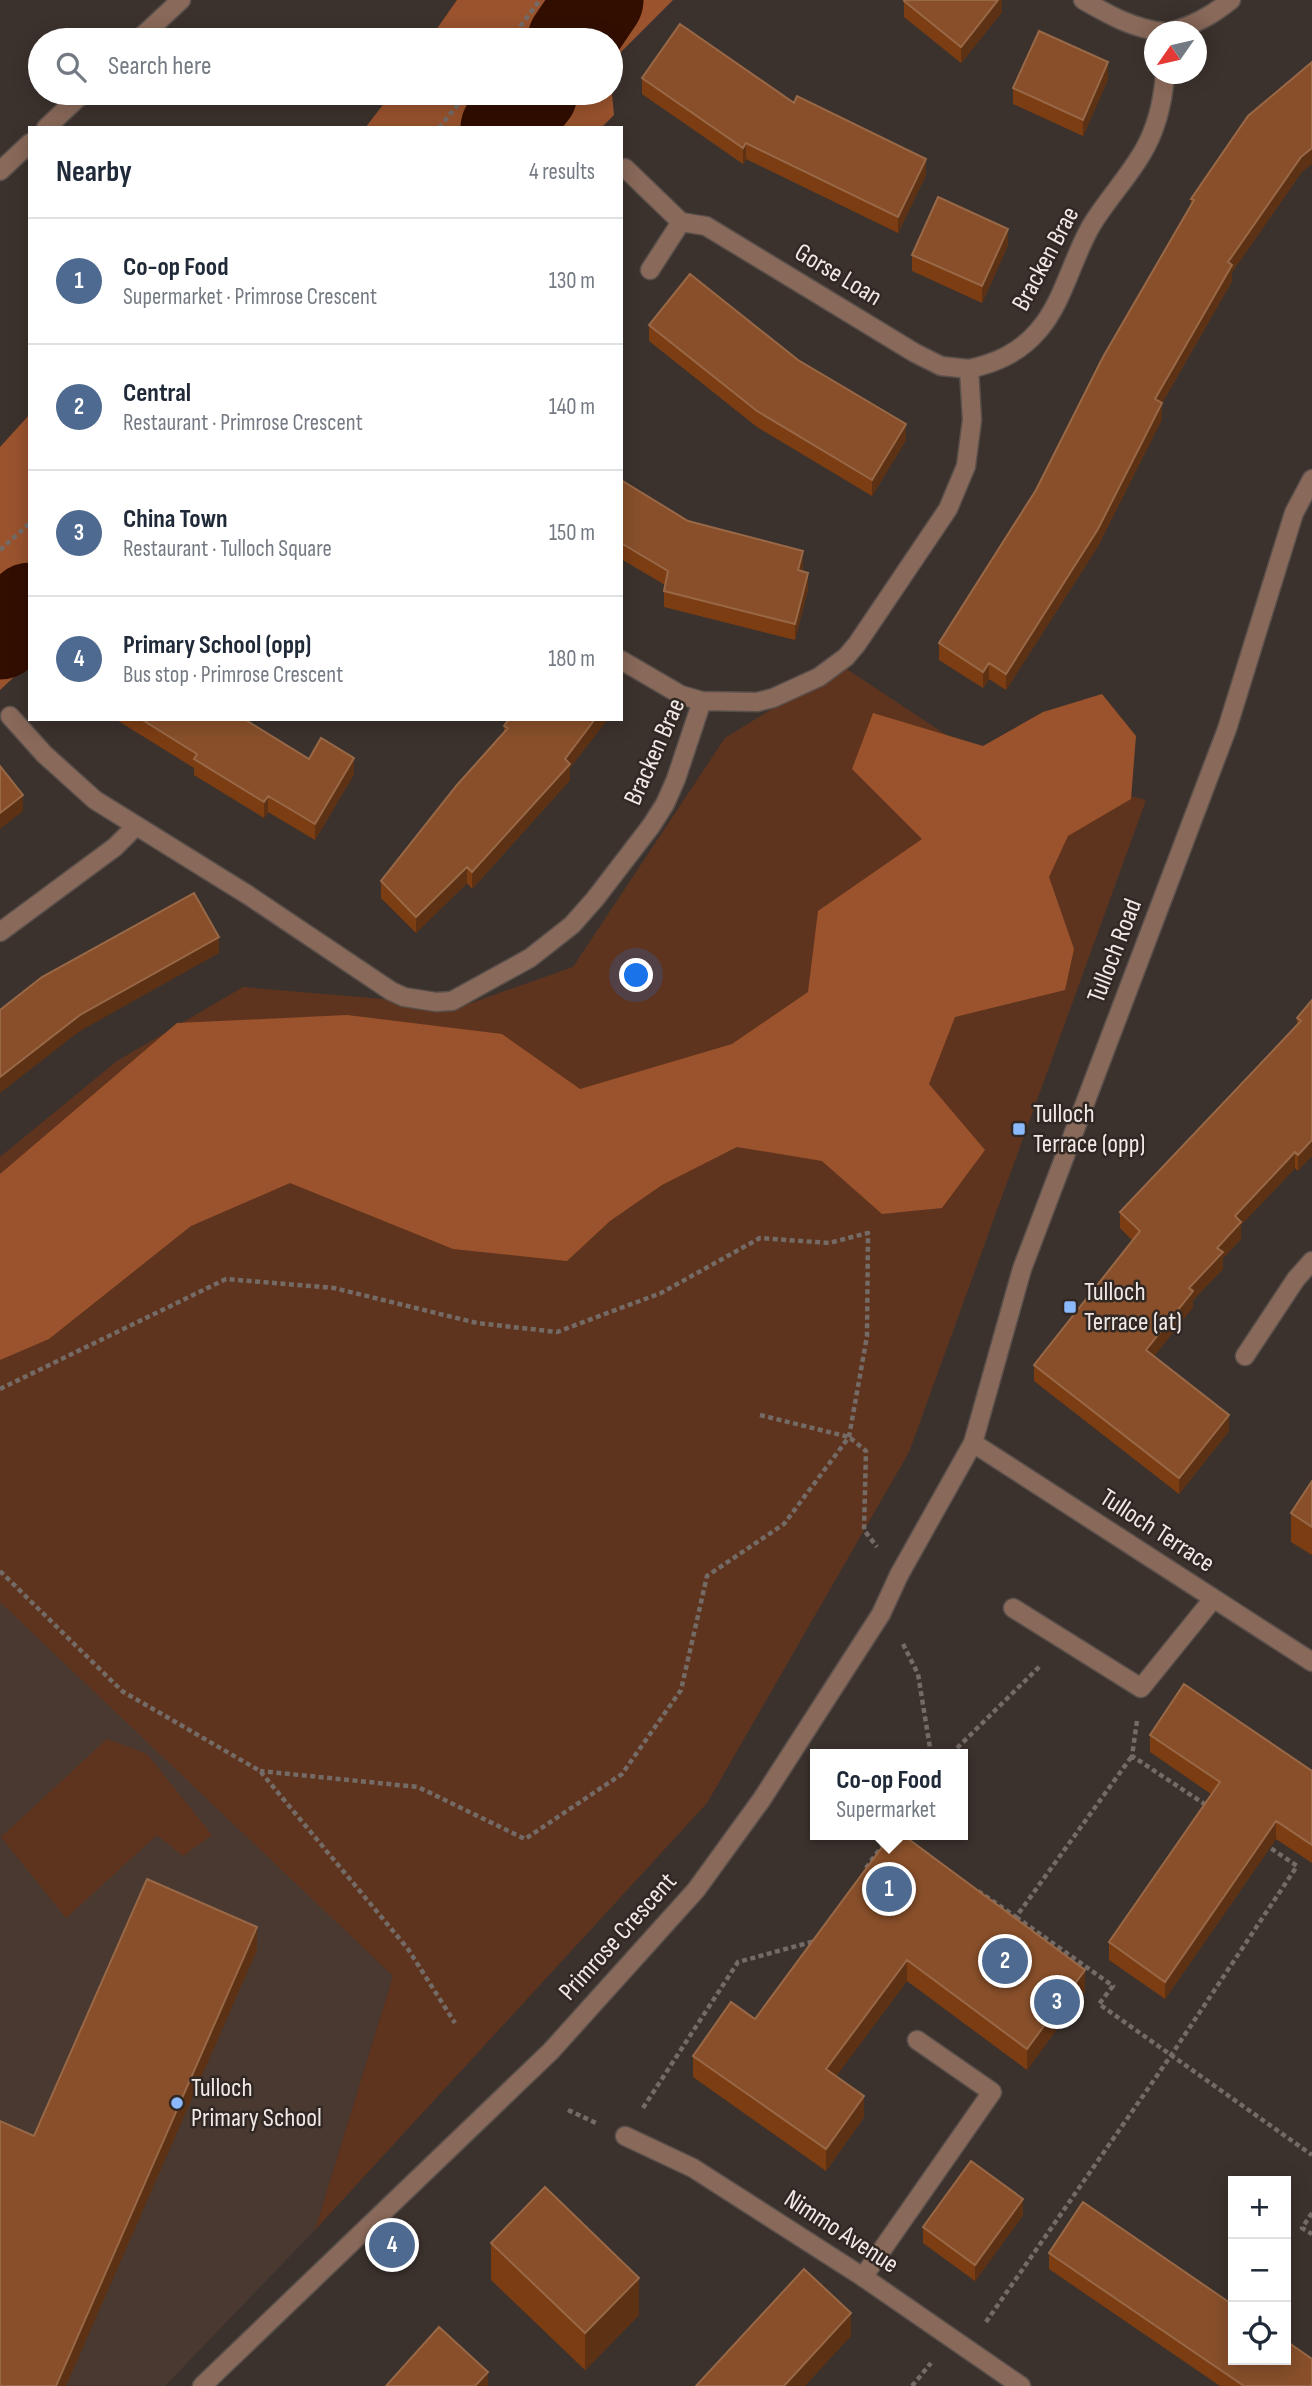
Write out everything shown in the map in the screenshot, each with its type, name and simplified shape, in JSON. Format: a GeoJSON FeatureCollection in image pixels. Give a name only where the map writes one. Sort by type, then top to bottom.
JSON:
{"type":"FeatureCollection","features":[{"type":"Feature","properties":{"kind":"street"},"geometry":{"type":"LineString","coordinates":[[151,28],[181,0]]}},
{"type":"Feature","properties":{"kind":"street"},"geometry":{"type":"LineString","coordinates":[[1083,0],[1109,15],[1144,28]]}},
{"type":"Feature","properties":{"kind":"street"},"geometry":{"type":"LineString","coordinates":[[1200,21],[1231,0]]}},
{"type":"Feature","properties":{"kind":"street","name":"Bracken Brae"},"geometry":{"type":"LineString","coordinates":[[10,716],[44,754],[95,800],[248,895],[391,991],[420,1001],[452,1001],[491,981],[551,943],[572,925],[603,890],[665,804],[702,701],[757,702],[773,698],[819,677],[846,657],[857,644],[953,499],[966,466],[972,421],[969,369],[997,362],[1022,346],[1038,331],[1053,310],[1091,225],[1141,156],[1153,133],[1164,84]]}},
{"type":"Feature","properties":{"kind":"street"},"geometry":{"type":"LineString","coordinates":[[48,126],[70,105]]}},
{"type":"Feature","properties":{"kind":"street"},"geometry":{"type":"LineString","coordinates":[[0,171],[28,145]]}},
{"type":"Feature","properties":{"kind":"street","name":"Gorse Loan"},"geometry":{"type":"LineString","coordinates":[[625,168],[681,222],[706,226],[915,353],[942,366],[969,369]]}},
{"type":"Feature","properties":{"kind":"street"},"geometry":{"type":"LineString","coordinates":[[650,270],[681,222]]}},
{"type":"Feature","properties":{"kind":"street","name":"Tulloch Road"},"geometry":{"type":"LineString","coordinates":[[973,1443],[1022,1269],[1227,729],[1294,513],[1312,479]]}},
{"type":"Feature","properties":{"kind":"street"},"geometry":{"type":"LineString","coordinates":[[623,661],[681,695],[702,701]]}},
{"type":"Feature","properties":{"kind":"street"},"geometry":{"type":"LineString","coordinates":[[0,932],[115,847],[136,826]]}},
{"type":"Feature","properties":{"kind":"street"},"geometry":{"type":"LineString","coordinates":[[1245,1356],[1296,1279],[1312,1261]]}},
{"type":"Feature","properties":{"kind":"street","name":"Primrose Crescent"},"geometry":{"type":"LineString","coordinates":[[202,2386],[551,2050],[696,1890],[762,1799],[881,1614],[899,1575],[973,1443]]}},
{"type":"Feature","properties":{"kind":"street","name":"Tulloch Terrace"},"geometry":{"type":"LineString","coordinates":[[973,1443],[1312,1662]]}},
{"type":"Feature","properties":{"kind":"street"},"geometry":{"type":"LineString","coordinates":[[1013,1608],[1141,1688],[1213,1599]]}},
{"type":"Feature","properties":{"kind":"street"},"geometry":{"type":"LineString","coordinates":[[863,2277],[992,2092],[917,2040]]}},
{"type":"Feature","properties":{"kind":"street","name":"Nimmo Avenue"},"geometry":{"type":"LineString","coordinates":[[625,2136],[693,2168],[863,2277],[1021,2386]]}},
{"type":"Feature","properties":{"kind":"path"},"geometry":{"type":"LineString","coordinates":[[519,28],[540,0]]}},
{"type":"Feature","properties":{"kind":"path"},"geometry":{"type":"LineString","coordinates":[[441,126],[457,105]]}},
{"type":"Feature","properties":{"kind":"path"},"geometry":{"type":"LineString","coordinates":[[0,550],[28,525]]}},
{"type":"Feature","properties":{"kind":"path"},"geometry":{"type":"LineString","coordinates":[[0,1389],[226,1279],[334,1288],[477,1323],[557,1332],[661,1293],[761,1238],[829,1243],[868,1233],[867,1336],[849,1437],[784,1524],[707,1576],[681,1690],[622,1774],[525,1839],[418,1787],[260,1772]]}},
{"type":"Feature","properties":{"kind":"path"},"geometry":{"type":"LineString","coordinates":[[760,1415],[849,1437],[866,1451],[864,1530],[899,1575]]}},
{"type":"Feature","properties":{"kind":"path"},"geometry":{"type":"LineString","coordinates":[[0,1571],[122,1691],[260,1772],[408,1949],[455,2022]]}},
{"type":"Feature","properties":{"kind":"path"},"geometry":{"type":"LineString","coordinates":[[881,1614],[907,1649],[918,1674],[930,1749]]}},
{"type":"Feature","properties":{"kind":"path"},"geometry":{"type":"LineString","coordinates":[[956,1749],[1066,1642]]}},
{"type":"Feature","properties":{"kind":"path"},"geometry":{"type":"LineString","coordinates":[[1016,1917],[1132,1756],[1141,1688]]}},
{"type":"Feature","properties":{"kind":"path"},"geometry":{"type":"LineString","coordinates":[[1132,1756],[1209,1807]]}},
{"type":"Feature","properties":{"kind":"path"},"geometry":{"type":"LineString","coordinates":[[860,1877],[886,1840]]}},
{"type":"Feature","properties":{"kind":"path"},"geometry":{"type":"LineString","coordinates":[[967,2349],[1172,2054],[1297,1866],[1264,1844]]}},
{"type":"Feature","properties":{"kind":"path"},"geometry":{"type":"LineString","coordinates":[[972,1887],[1113,1986],[1099,2004],[1312,2155]]}},
{"type":"Feature","properties":{"kind":"path"},"geometry":{"type":"LineString","coordinates":[[625,2136],[738,1962],[815,1941],[822,1930]]}},
{"type":"Feature","properties":{"kind":"path"},"geometry":{"type":"LineString","coordinates":[[1312,2214],[1302,2228],[1312,2234]]}},
{"type":"Feature","properties":{"kind":"shaded area"},"geometry":{"type":"Polygon","coordinates":[[[457,0],[673,0],[623,50],[623,28],[437,28],[457,0]]]}},
{"type":"Feature","properties":{"kind":"shaded area"},"geometry":{"type":"Polygon","coordinates":[[[383,105],[613,105],[614,115],[603,126],[367,126],[383,105]]]}},
{"type":"Feature","properties":{"kind":"shaded area"},"geometry":{"type":"Polygon","coordinates":[[[28,416],[28,664],[0,690],[0,447],[28,416]]]}},
{"type":"Feature","properties":{"kind":"shaded area"},"geometry":{"type":"Polygon","coordinates":[[[842,666],[978,756],[1146,800],[909,1452],[707,1803],[315,2230],[393,1976],[0,1602],[0,1157],[117,1061],[243,987],[463,1006],[573,967],[725,738],[842,666]]]}},
{"type":"Feature","properties":{"kind":"shaded area"},"geometry":{"type":"Polygon","coordinates":[[[1102,694],[1136,736],[1131,799],[1068,836],[1049,877],[1074,949],[1065,990],[955,1017],[929,1084],[985,1150],[942,1208],[882,1214],[822,1161],[737,1147],[662,1185],[610,1221],[567,1261],[453,1249],[290,1183],[191,1226],[49,1339],[0,1360],[0,1174],[177,1023],[347,1015],[502,1034],[580,1089],[732,1044],[808,992],[818,911],[922,839],[852,769],[873,713],[983,746],[1043,712],[1102,694]]]}},
{"type":"Feature","properties":{"kind":"shaded area","name":"Tulloch Primary School"},"geometry":{"type":"Polygon","coordinates":[[[0,1600],[393,1976],[315,2230],[165,2386],[0,2386],[0,1600]]]}},
{"type":"Feature","properties":{"kind":"shaded area"},"geometry":{"type":"Polygon","coordinates":[[[107,1739],[147,1754],[212,1835],[183,1856],[157,1835],[66,1918],[1,1837],[107,1739]]]}},
{"type":"Feature","properties":{"kind":"building"},"geometry":{"type":"Polygon","coordinates":[[[905,0],[998,0],[961,47],[905,0]]]}},
{"type":"Feature","properties":{"kind":"building"},"geometry":{"type":"Polygon","coordinates":[[[680,24],[794,103],[797,96],[926,159],[898,217],[746,143],[743,148],[642,78],[680,24]]]}},
{"type":"Feature","properties":{"kind":"building"},"geometry":{"type":"Polygon","coordinates":[[[1039,31],[1108,62],[1083,120],[1013,88],[1039,31]]]}},
{"type":"Feature","properties":{"kind":"building"},"geometry":{"type":"Polygon","coordinates":[[[1312,62],[1312,148],[1301,157],[1228,262],[1232,265],[1155,399],[1162,403],[1098,529],[1006,674],[989,663],[983,672],[939,643],[1036,490],[1103,357],[1194,200],[1191,199],[1248,116],[1312,62]]]}},
{"type":"Feature","properties":{"kind":"building"},"geometry":{"type":"Polygon","coordinates":[[[938,197],[1008,229],[982,286],[912,255],[938,197]]]}},
{"type":"Feature","properties":{"kind":"building"},"geometry":{"type":"Polygon","coordinates":[[[690,274],[798,360],[906,424],[872,480],[757,411],[649,325],[690,274]]]}},
{"type":"Feature","properties":{"kind":"building"},"geometry":{"type":"Polygon","coordinates":[[[623,481],[688,521],[803,551],[798,570],[808,573],[795,624],[664,591],[668,571],[623,544],[623,481]]]}},
{"type":"Feature","properties":{"kind":"building"},"geometry":{"type":"Polygon","coordinates":[[[144,721],[247,721],[309,759],[321,738],[354,758],[315,824],[268,796],[264,802],[194,759],[197,754],[144,721]]]}},
{"type":"Feature","properties":{"kind":"building"},"geometry":{"type":"Polygon","coordinates":[[[508,721],[594,721],[565,759],[570,764],[472,872],[467,867],[416,917],[381,881],[457,785],[508,728],[504,726],[508,721]]]}},
{"type":"Feature","properties":{"kind":"building"},"geometry":{"type":"Polygon","coordinates":[[[0,766],[23,795],[0,813],[0,766]]]}},
{"type":"Feature","properties":{"kind":"building"},"geometry":{"type":"Polygon","coordinates":[[[194,893],[219,937],[80,1015],[0,1077],[0,1010],[42,977],[194,893]]]}},
{"type":"Feature","properties":{"kind":"building"},"geometry":{"type":"Polygon","coordinates":[[[1312,1000],[1312,1140],[1298,1155],[1295,1152],[1235,1216],[1241,1222],[1217,1248],[1223,1252],[1189,1288],[1193,1291],[1146,1350],[1229,1415],[1179,1478],[1034,1365],[1140,1231],[1120,1212],[1301,1021],[1297,1018],[1312,1000]]]}},
{"type":"Feature","properties":{"kind":"building"},"geometry":{"type":"Polygon","coordinates":[[[1312,1481],[1312,1527],[1291,1513],[1312,1481]]]}},
{"type":"Feature","properties":{"kind":"building"},"geometry":{"type":"Polygon","coordinates":[[[1184,1684],[1312,1771],[1312,1845],[1276,1821],[1165,1982],[1109,1942],[1220,1782],[1150,1735],[1184,1684]]]}},
{"type":"Feature","properties":{"kind":"building"},"geometry":{"type":"Polygon","coordinates":[[[887,1840],[910,1840],[1085,1970],[1027,2049],[907,1960],[826,2069],[864,2096],[826,2149],[693,2056],[731,2002],[755,2019],[887,1840]]]}},
{"type":"Feature","properties":{"kind":"building"},"geometry":{"type":"Polygon","coordinates":[[[147,1879],[257,1927],[56,2386],[0,2386],[0,2121],[34,2136],[147,1879]]]}},
{"type":"Feature","properties":{"kind":"building"},"geometry":{"type":"Polygon","coordinates":[[[971,2161],[1023,2199],[975,2265],[923,2227],[971,2161]]]}},
{"type":"Feature","properties":{"kind":"building"},"geometry":{"type":"Polygon","coordinates":[[[545,2187],[639,2278],[585,2333],[491,2243],[545,2187]]]}},
{"type":"Feature","properties":{"kind":"building"},"geometry":{"type":"Polygon","coordinates":[[[1083,2202],[1228,2302],[1228,2365],[1291,2365],[1291,2344],[1312,2359],[1312,2386],[1244,2386],[1049,2253],[1083,2202]]]}},
{"type":"Feature","properties":{"kind":"building"},"geometry":{"type":"Polygon","coordinates":[[[804,2269],[851,2313],[784,2386],[696,2386],[804,2269]]]}},
{"type":"Feature","properties":{"kind":"building"},"geometry":{"type":"Polygon","coordinates":[[[439,2327],[488,2372],[475,2386],[386,2386],[439,2327]]]}},
{"type":"Feature","properties":{"kind":"waterway"},"geometry":{"type":"LineString","coordinates":[[580,28],[599,0]]}},
{"type":"Feature","properties":{"kind":"waterway"},"geometry":{"type":"LineString","coordinates":[[507,126],[523,105]]}},
{"type":"Feature","properties":{"kind":"waterway"},"geometry":{"type":"LineString","coordinates":[[0,635],[28,609]]}},
{"type":"Feature","properties":{"kind":"place","name":"Tulloch Terrace (opp)"},"geometry":{"type":"Point","coordinates":[1019,1129]}},
{"type":"Feature","properties":{"kind":"place","name":"Tulloch Terrace (at)"},"geometry":{"type":"Point","coordinates":[1070,1307]}},
{"type":"Feature","properties":{"kind":"place","name":"Co-op Food"},"geometry":{"type":"Point","coordinates":[889,1889]}},
{"type":"Feature","properties":{"kind":"place","name":"Central"},"geometry":{"type":"Point","coordinates":[1005,1961]}},
{"type":"Feature","properties":{"kind":"place","name":"China Town"},"geometry":{"type":"Point","coordinates":[1057,2002]}},
{"type":"Feature","properties":{"kind":"place","name":"Tulloch Primary School"},"geometry":{"type":"Point","coordinates":[177,2103]}},
{"type":"Feature","properties":{"kind":"place","name":"Primary School (opp)"},"geometry":{"type":"Point","coordinates":[392,2245]}}]}
